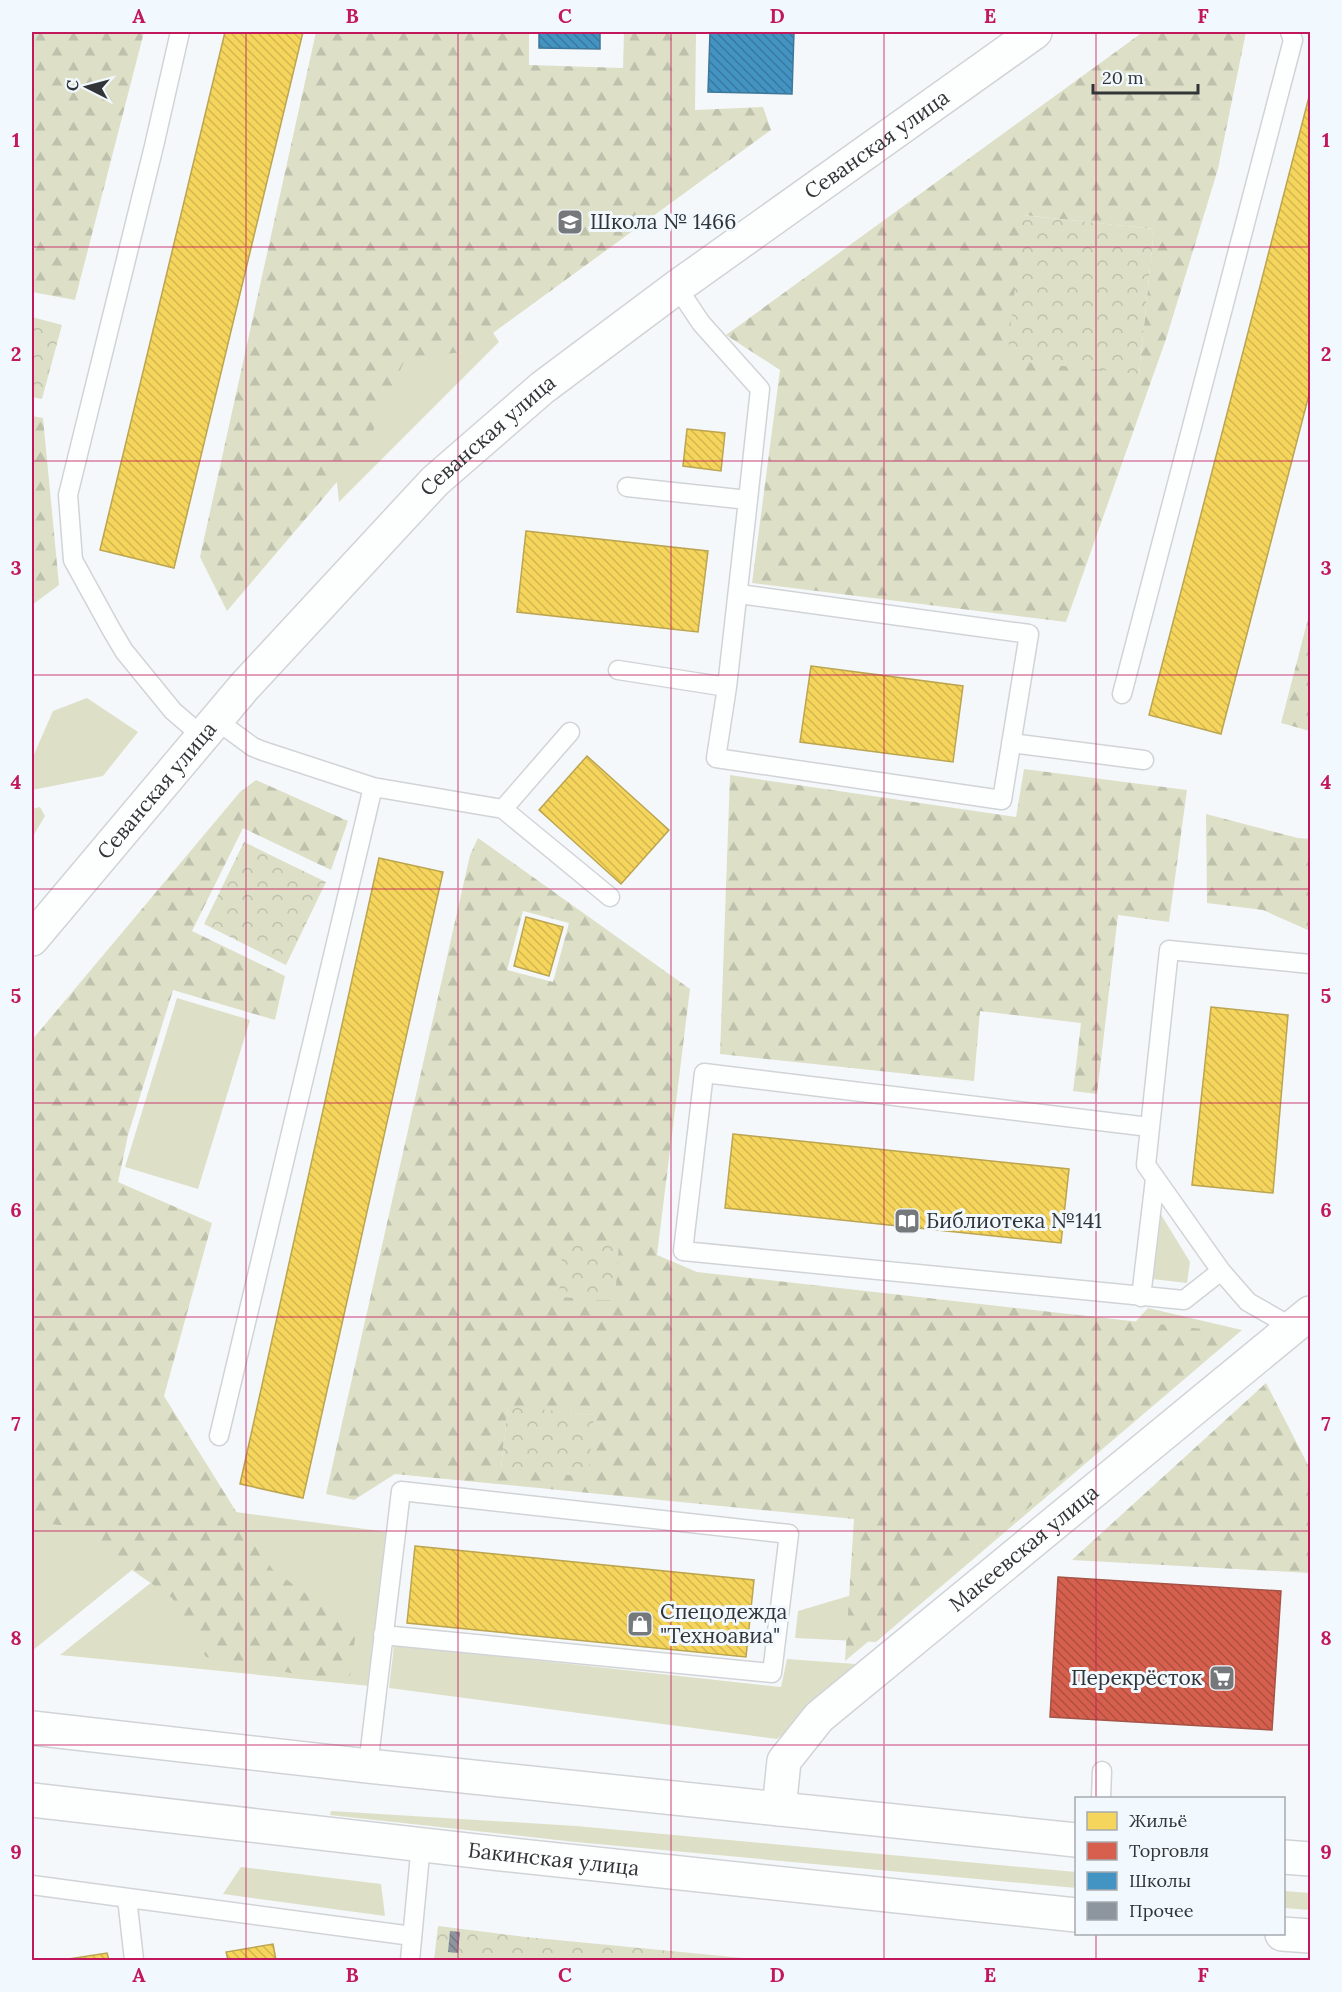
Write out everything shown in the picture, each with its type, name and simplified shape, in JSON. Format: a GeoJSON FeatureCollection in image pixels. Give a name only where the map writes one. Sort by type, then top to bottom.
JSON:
{"type":"FeatureCollection","features":[{"type":"Feature","properties":{"kind":"main road","name":"Севанская улица"},"geometry":{"type":"LineString","coordinates":[[32,939],[244,687],[435,481],[542,388],[677,287],[1034,32]]}},
{"type":"Feature","properties":{"kind":"main road","name":"Макеевская улица"},"geometry":{"type":"LineString","coordinates":[[779,1809],[784,1761],[819,1717],[1304,1325]]}},
{"type":"Feature","properties":{"kind":"main road"},"geometry":{"type":"LineString","coordinates":[[32,1728],[368,1766],[1075,1840]]}},
{"type":"Feature","properties":{"kind":"main road","name":"Бакинская улица"},"geometry":{"type":"LineString","coordinates":[[32,1800],[1075,1915]]}},
{"type":"Feature","properties":{"kind":"main road"},"geometry":{"type":"LineString","coordinates":[[1285,1857],[1311,1859]]}},
{"type":"Feature","properties":{"kind":"main road"},"geometry":{"type":"LineString","coordinates":[[1285,1934],[1311,1936]]}},
{"type":"Feature","properties":{"kind":"lane"},"geometry":{"type":"LineString","coordinates":[[180,32],[152,156],[68,495],[73,560],[124,651],[173,711],[263,751],[373,787],[503,809],[610,897]]}},
{"type":"Feature","properties":{"kind":"lane"},"geometry":{"type":"LineString","coordinates":[[1122,693],[1293,40],[1290,32]]}},
{"type":"Feature","properties":{"kind":"lane"},"geometry":{"type":"LineString","coordinates":[[677,287],[701,323],[760,389],[739,594],[716,758],[1002,800],[1029,634],[739,594]]}},
{"type":"Feature","properties":{"kind":"lane"},"geometry":{"type":"LineString","coordinates":[[627,487],[748,500]]}},
{"type":"Feature","properties":{"kind":"lane"},"geometry":{"type":"LineString","coordinates":[[618,670],[727,687]]}},
{"type":"Feature","properties":{"kind":"lane"},"geometry":{"type":"LineString","coordinates":[[503,809],[570,732]]}},
{"type":"Feature","properties":{"kind":"lane"},"geometry":{"type":"LineString","coordinates":[[1011,743],[1144,760]]}},
{"type":"Feature","properties":{"kind":"lane"},"geometry":{"type":"LineString","coordinates":[[219,1436],[373,787]]}},
{"type":"Feature","properties":{"kind":"lane"},"geometry":{"type":"LineString","coordinates":[[1304,1325],[1248,1302],[1221,1271],[1146,1164],[1169,950],[1311,964]]}},
{"type":"Feature","properties":{"kind":"lane"},"geometry":{"type":"LineString","coordinates":[[1149,1127],[704,1073],[683,1251],[1184,1300],[1221,1271]]}},
{"type":"Feature","properties":{"kind":"lane"},"geometry":{"type":"LineString","coordinates":[[1141,1297],[1155,1179]]}},
{"type":"Feature","properties":{"kind":"lane"},"geometry":{"type":"LineString","coordinates":[[368,1766],[401,1491],[789,1534],[772,1673],[384,1635]]}},
{"type":"Feature","properties":{"kind":"lane"},"geometry":{"type":"LineString","coordinates":[[1101,1797],[1102,1771]]}},
{"type":"Feature","properties":{"kind":"lane"},"geometry":{"type":"LineString","coordinates":[[410,1960],[421,1844]]}},
{"type":"Feature","properties":{"kind":"lane"},"geometry":{"type":"LineString","coordinates":[[32,1885],[412,1936]]}},
{"type":"Feature","properties":{"kind":"lane"},"geometry":{"type":"LineString","coordinates":[[127,1898],[134,1960]]}},
{"type":"Feature","properties":{"kind":"green space"},"geometry":{"type":"Polygon","coordinates":[[[32,32],[144,32],[75,300],[32,292],[32,32]]]}},
{"type":"Feature","properties":{"kind":"green space"},"geometry":{"type":"Polygon","coordinates":[[[316,32],[529,32],[529,65],[623,68],[624,32],[696,32],[695,110],[763,107],[771,130],[467,352],[406,357],[365,449],[227,611],[200,557],[316,32]]]}},
{"type":"Feature","properties":{"kind":"green space"},"geometry":{"type":"Polygon","coordinates":[[[1143,32],[1246,32],[1218,169],[1166,339],[1066,622],[752,583],[780,370],[726,335],[1143,32]],[[1023,215],[1139,374],[1154,229],[1023,215]]]}},
{"type":"Feature","properties":{"kind":"green space"},"geometry":{"type":"Polygon","coordinates":[[[388,171],[499,342],[339,502],[333,446],[388,171]]]}},
{"type":"Feature","properties":{"kind":"green space"},"geometry":{"type":"Polygon","coordinates":[[[1023,215],[1154,229],[1139,374],[1007,360],[1023,215]]]}},
{"type":"Feature","properties":{"kind":"green space"},"geometry":{"type":"Polygon","coordinates":[[[32,317],[62,325],[42,399],[32,397],[32,317]]]}},
{"type":"Feature","properties":{"kind":"green space"},"geometry":{"type":"Polygon","coordinates":[[[32,416],[43,418],[59,585],[32,605],[32,416]]]}},
{"type":"Feature","properties":{"kind":"green space"},"geometry":{"type":"Polygon","coordinates":[[[1310,611],[1310,731],[1281,723],[1310,611]]]}},
{"type":"Feature","properties":{"kind":"green space"},"geometry":{"type":"Polygon","coordinates":[[[87,698],[138,732],[103,776],[32,790],[32,759],[53,711],[87,698]]]}},
{"type":"Feature","properties":{"kind":"green space"},"geometry":{"type":"Polygon","coordinates":[[[1024,769],[1187,790],[1169,922],[1118,915],[1097,1094],[1073,1091],[1081,1023],[980,1011],[974,1081],[720,1054],[730,775],[1016,817],[1024,769]]]}},
{"type":"Feature","properties":{"kind":"green space"},"geometry":{"type":"Polygon","coordinates":[[[256,780],[348,821],[331,870],[243,828],[192,931],[285,976],[275,1020],[173,990],[128,1135],[118,1182],[212,1223],[164,1396],[272,1569],[356,1630],[349,1684],[206,1657],[172,1598],[69,1526],[32,1522],[32,1040],[240,792],[256,780]]]}},
{"type":"Feature","properties":{"kind":"green space"},"geometry":{"type":"Polygon","coordinates":[[[40,807],[45,816],[32,838],[32,809],[40,807]]]}},
{"type":"Feature","properties":{"kind":"green space"},"geometry":{"type":"Polygon","coordinates":[[[1206,814],[1298,838],[1310,839],[1310,931],[1263,910],[1207,903],[1206,814]]]}},
{"type":"Feature","properties":{"kind":"green space"},"geometry":{"type":"Polygon","coordinates":[[[478,838],[690,989],[657,1255],[697,1272],[1238,1333],[845,1661],[854,1519],[395,1474],[354,1500],[326,1494],[470,855],[478,838]],[[523,911],[507,970],[553,982],[569,923],[523,911]],[[508,1407],[501,1468],[594,1415],[508,1407]]]}},
{"type":"Feature","properties":{"kind":"green space"},"geometry":{"type":"Polygon","coordinates":[[[244,842],[326,882],[286,965],[204,924],[244,842]]]}},
{"type":"Feature","properties":{"kind":"green space"},"geometry":{"type":"Polygon","coordinates":[[[177,998],[250,1020],[198,1189],[125,1167],[177,998]]]}},
{"type":"Feature","properties":{"kind":"green space"},"geometry":{"type":"Polygon","coordinates":[[[1160,1213],[1190,1262],[1187,1283],[1152,1279],[1160,1213]]]}},
{"type":"Feature","properties":{"kind":"green space"},"geometry":{"type":"Polygon","coordinates":[[[563,1241],[619,1244],[615,1301],[559,1297],[563,1241]]]}},
{"type":"Feature","properties":{"kind":"green space"},"geometry":{"type":"Polygon","coordinates":[[[1148,1308],[1242,1330],[876,1642],[795,1638],[798,1611],[899,1581],[1148,1308]]]}},
{"type":"Feature","properties":{"kind":"green space"},"geometry":{"type":"Polygon","coordinates":[[[1266,1383],[1309,1467],[1310,1573],[1072,1560],[1266,1383]]]}},
{"type":"Feature","properties":{"kind":"green space"},"geometry":{"type":"Polygon","coordinates":[[[508,1406],[594,1415],[588,1477],[501,1468],[508,1406]]]}},
{"type":"Feature","properties":{"kind":"green space"},"geometry":{"type":"Polygon","coordinates":[[[32,1435],[158,1549],[32,1651],[32,1435]]]}},
{"type":"Feature","properties":{"kind":"green space"},"geometry":{"type":"Polygon","coordinates":[[[205,1508],[388,1532],[370,1686],[60,1655],[177,1562],[205,1508]]]}},
{"type":"Feature","properties":{"kind":"green space"},"geometry":{"type":"Polygon","coordinates":[[[394,1645],[781,1687],[787,1659],[869,1665],[777,1739],[389,1688],[394,1645]]]}},
{"type":"Feature","properties":{"kind":"green space"},"geometry":{"type":"Polygon","coordinates":[[[331,1811],[576,1826],[1075,1872],[1075,1888],[575,1842],[330,1815],[331,1811]]]}},
{"type":"Feature","properties":{"kind":"green space"},"geometry":{"type":"Polygon","coordinates":[[[241,1867],[381,1884],[385,1916],[223,1894],[241,1867]]]}},
{"type":"Feature","properties":{"kind":"green space"},"geometry":{"type":"Polygon","coordinates":[[[1285,1891],[1310,1893],[1310,1910],[1285,1908],[1285,1891]]]}},
{"type":"Feature","properties":{"kind":"green space"},"geometry":{"type":"Polygon","coordinates":[[[438,1926],[526,1937],[764,1960],[434,1960],[438,1926]]]}},
{"type":"Feature","properties":{"kind":"building: Жильё"},"geometry":{"type":"Polygon","coordinates":[[[225,32],[303,32],[174,568],[100,550],[225,32]]]}},
{"type":"Feature","properties":{"kind":"building: Жильё"},"geometry":{"type":"Polygon","coordinates":[[[1310,93],[1310,391],[1221,734],[1149,715],[1310,93]]]}},
{"type":"Feature","properties":{"kind":"building: Жильё"},"geometry":{"type":"Polygon","coordinates":[[[687,429],[725,433],[721,471],[683,466],[687,429]]]}},
{"type":"Feature","properties":{"kind":"building: Жильё"},"geometry":{"type":"Polygon","coordinates":[[[526,531],[708,551],[698,632],[517,612],[526,531]]]}},
{"type":"Feature","properties":{"kind":"building: Жильё"},"geometry":{"type":"Polygon","coordinates":[[[811,666],[963,686],[953,762],[800,742],[811,666]]]}},
{"type":"Feature","properties":{"kind":"building: Жильё"},"geometry":{"type":"Polygon","coordinates":[[[587,756],[669,830],[621,884],[539,810],[587,756]]]}},
{"type":"Feature","properties":{"kind":"building: Жильё"},"geometry":{"type":"Polygon","coordinates":[[[379,858],[443,872],[303,1498],[240,1484],[379,858]]]}},
{"type":"Feature","properties":{"kind":"building: Жильё"},"geometry":{"type":"Polygon","coordinates":[[[526,917],[563,927],[549,976],[514,966],[526,917]]]}},
{"type":"Feature","properties":{"kind":"building: Жильё"},"geometry":{"type":"Polygon","coordinates":[[[1211,1007],[1288,1015],[1273,1193],[1192,1185],[1211,1007]]]}},
{"type":"Feature","properties":{"kind":"building: Жильё"},"geometry":{"type":"Polygon","coordinates":[[[733,1134],[1069,1169],[1061,1243],[725,1208],[733,1134]]]}},
{"type":"Feature","properties":{"kind":"building: Жильё"},"geometry":{"type":"Polygon","coordinates":[[[415,1546],[754,1580],[746,1657],[407,1623],[415,1546]]]}},
{"type":"Feature","properties":{"kind":"building: Жильё"},"geometry":{"type":"Polygon","coordinates":[[[273,1944],[276,1960],[228,1960],[226,1952],[273,1944]]]}},
{"type":"Feature","properties":{"kind":"building: Жильё"},"geometry":{"type":"Polygon","coordinates":[[[107,1953],[109,1960],[62,1960],[107,1953]]]}},
{"type":"Feature","properties":{"kind":"building: Торговля"},"geometry":{"type":"Polygon","coordinates":[[[1058,1577],[1281,1591],[1272,1730],[1050,1717],[1058,1577]]]}},
{"type":"Feature","properties":{"kind":"building: Школы"},"geometry":{"type":"Polygon","coordinates":[[[539,32],[600,32],[600,49],[539,48],[539,32]]]}},
{"type":"Feature","properties":{"kind":"building: Школы"},"geometry":{"type":"Polygon","coordinates":[[[710,32],[794,32],[792,94],[708,92],[710,32]]]}},
{"type":"Feature","properties":{"kind":"building: Прочее"},"geometry":{"type":"Polygon","coordinates":[[[450,1931],[460,1932],[458,1953],[448,1952],[450,1931]]]}},
{"type":"Feature","properties":{"kind":"place","name":"Школа № 1466"},"geometry":{"type":"Point","coordinates":[570,222]}},
{"type":"Feature","properties":{"kind":"place","name":"Библиотека №141"},"geometry":{"type":"Point","coordinates":[907,1221]}},
{"type":"Feature","properties":{"kind":"place","name":"Спецодежда \"Техноавиа\""},"geometry":{"type":"Point","coordinates":[640,1624]}},
{"type":"Feature","properties":{"kind":"place","name":"Перекрёсток"},"geometry":{"type":"Point","coordinates":[1222,1678]}}]}
